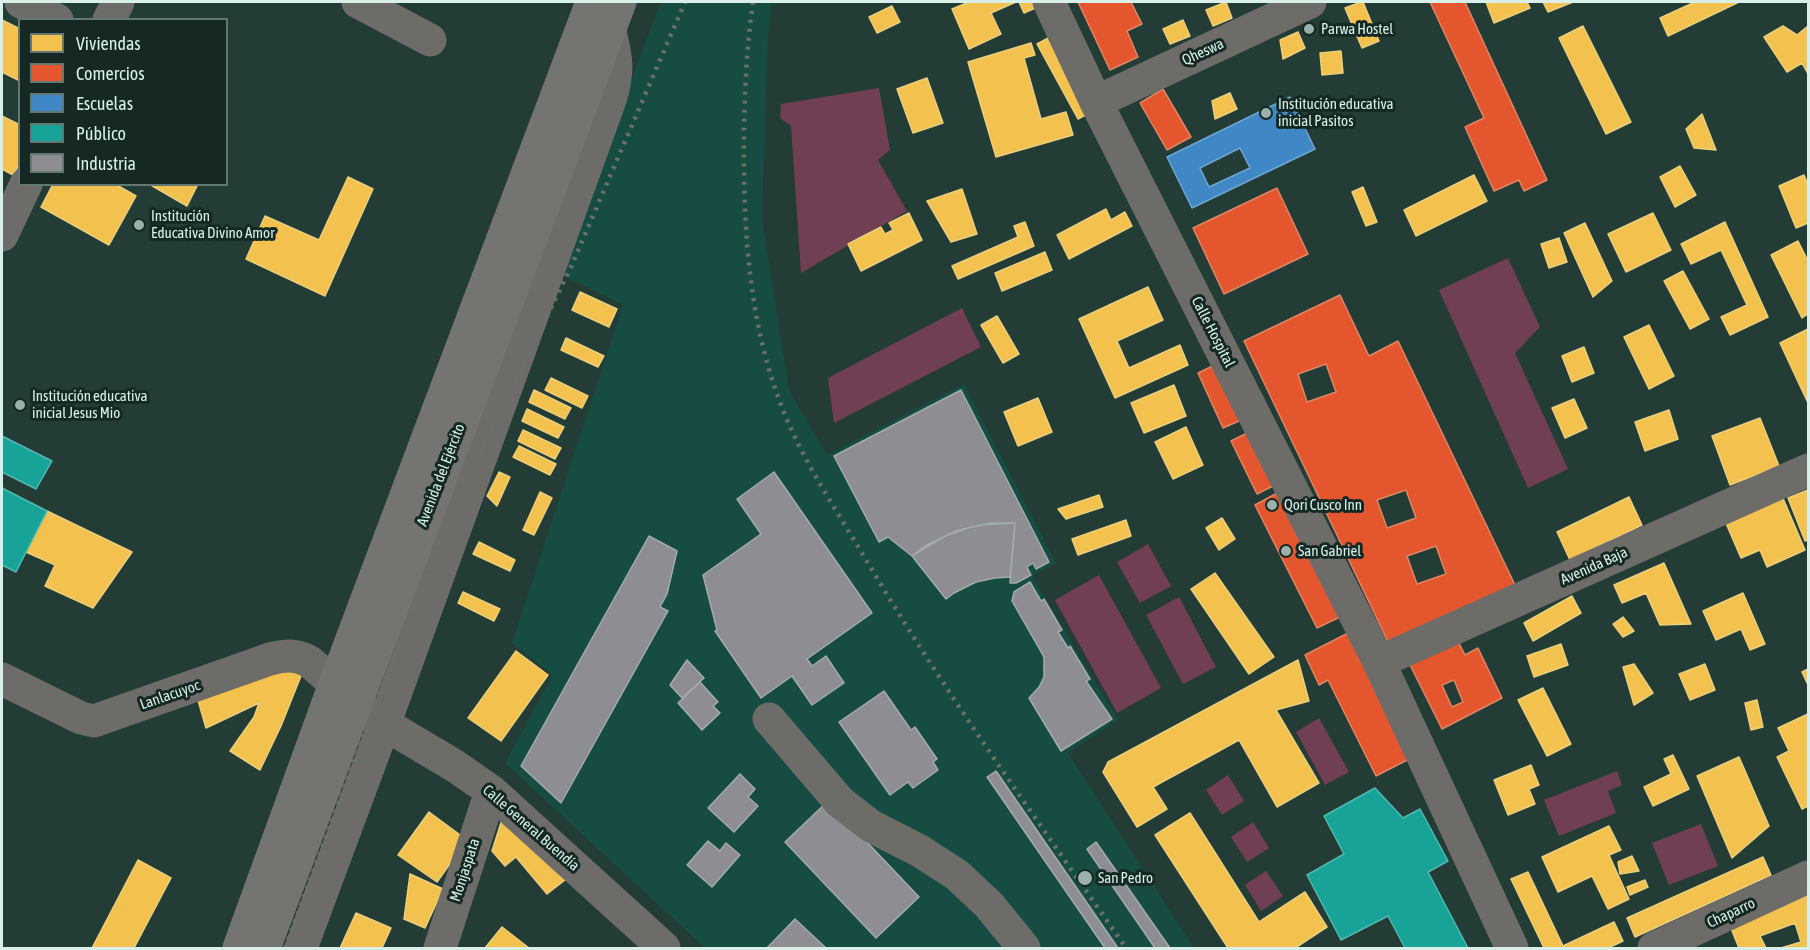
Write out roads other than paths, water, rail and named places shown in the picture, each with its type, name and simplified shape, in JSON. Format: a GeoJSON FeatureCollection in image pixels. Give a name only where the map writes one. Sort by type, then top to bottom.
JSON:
{"type":"FeatureCollection","features":[{"type":"Feature","properties":{"kind":"main road","name":"Avenida del Ejército"},"geometry":{"type":"LineString","coordinates":[[264,948],[345,693],[592,2]]}},
{"type":"Feature","properties":{"kind":"main road","name":"Avenida del Ejército"},"geometry":{"type":"LineString","coordinates":[[239,948],[345,693],[615,15]]}},
{"type":"Feature","properties":{"kind":"street"},"geometry":{"type":"LineString","coordinates":[[21,2],[53,18]]}},
{"type":"Feature","properties":{"kind":"street"},"geometry":{"type":"LineString","coordinates":[[109,18],[118,2]]}},
{"type":"Feature","properties":{"kind":"street"},"geometry":{"type":"LineString","coordinates":[[358,2],[430,40]]}},
{"type":"Feature","properties":{"kind":"street","name":"Calle Hospital"},"geometry":{"type":"LineString","coordinates":[[1049,2],[1096,102],[1379,662]]}},
{"type":"Feature","properties":{"kind":"street","name":"Qheswa"},"geometry":{"type":"LineString","coordinates":[[1096,102],[1310,2]]}},
{"type":"Feature","properties":{"kind":"street"},"geometry":{"type":"LineString","coordinates":[[301,948],[610,100],[617,67],[615,15]]}},
{"type":"Feature","properties":{"kind":"street"},"geometry":{"type":"LineString","coordinates":[[2,235],[25,186]]}},
{"type":"Feature","properties":{"kind":"street","name":"Avenida Baja"},"geometry":{"type":"LineString","coordinates":[[1379,662],[1809,470]]}},
{"type":"Feature","properties":{"kind":"street","name":"Lanlacuyoc"},"geometry":{"type":"LineString","coordinates":[[2,679],[81,718],[94,721],[280,656],[292,655],[310,662],[384,725]]}},
{"type":"Feature","properties":{"kind":"street"},"geometry":{"type":"LineString","coordinates":[[1379,662],[1512,948]]}},
{"type":"Feature","properties":{"kind":"street"},"geometry":{"type":"LineString","coordinates":[[769,720],[840,802],[871,825],[920,851],[957,875],[989,905],[1024,948]]}},
{"type":"Feature","properties":{"kind":"street","name":"Calle General Buendía"},"geometry":{"type":"LineString","coordinates":[[384,725],[455,766],[491,791],[664,948]]}},
{"type":"Feature","properties":{"kind":"street","name":"Monjaspata"},"geometry":{"type":"LineString","coordinates":[[440,948],[491,791]]}},
{"type":"Feature","properties":{"kind":"street","name":"Chaparro"},"geometry":{"type":"LineString","coordinates":[[1654,948],[1809,877]]}},
{"type":"Feature","properties":{"kind":"railway"},"geometry":{"type":"LineString","coordinates":[[285,948],[371,716],[430,566],[485,444],[571,267],[685,2]]}},
{"type":"Feature","properties":{"kind":"railway"},"geometry":{"type":"LineString","coordinates":[[753,2],[744,112],[746,229],[759,330],[777,394],[803,454],[922,650],[1126,948]]}},
{"type":"Feature","properties":{"kind":"place","name":"Parwa Hostel"},"geometry":{"type":"Point","coordinates":[1309,29]}},
{"type":"Feature","properties":{"kind":"place","name":"Institución educativa inicial Pasitos"},"geometry":{"type":"Point","coordinates":[1266,113]}},
{"type":"Feature","properties":{"kind":"place","name":"Institución Educativa Divino Amor"},"geometry":{"type":"Point","coordinates":[139,225]}},
{"type":"Feature","properties":{"kind":"place","name":"Institución educativa inicial Jesus Mio"},"geometry":{"type":"Point","coordinates":[20,405]}},
{"type":"Feature","properties":{"kind":"place","name":"Qori Cusco Inn"},"geometry":{"type":"Point","coordinates":[1272,505]}},
{"type":"Feature","properties":{"kind":"place","name":"San Gabriel"},"geometry":{"type":"Point","coordinates":[1286,551]}},
{"type":"Feature","properties":{"kind":"place","name":"San Pedro"},"geometry":{"type":"Point","coordinates":[1085,878]}}]}
